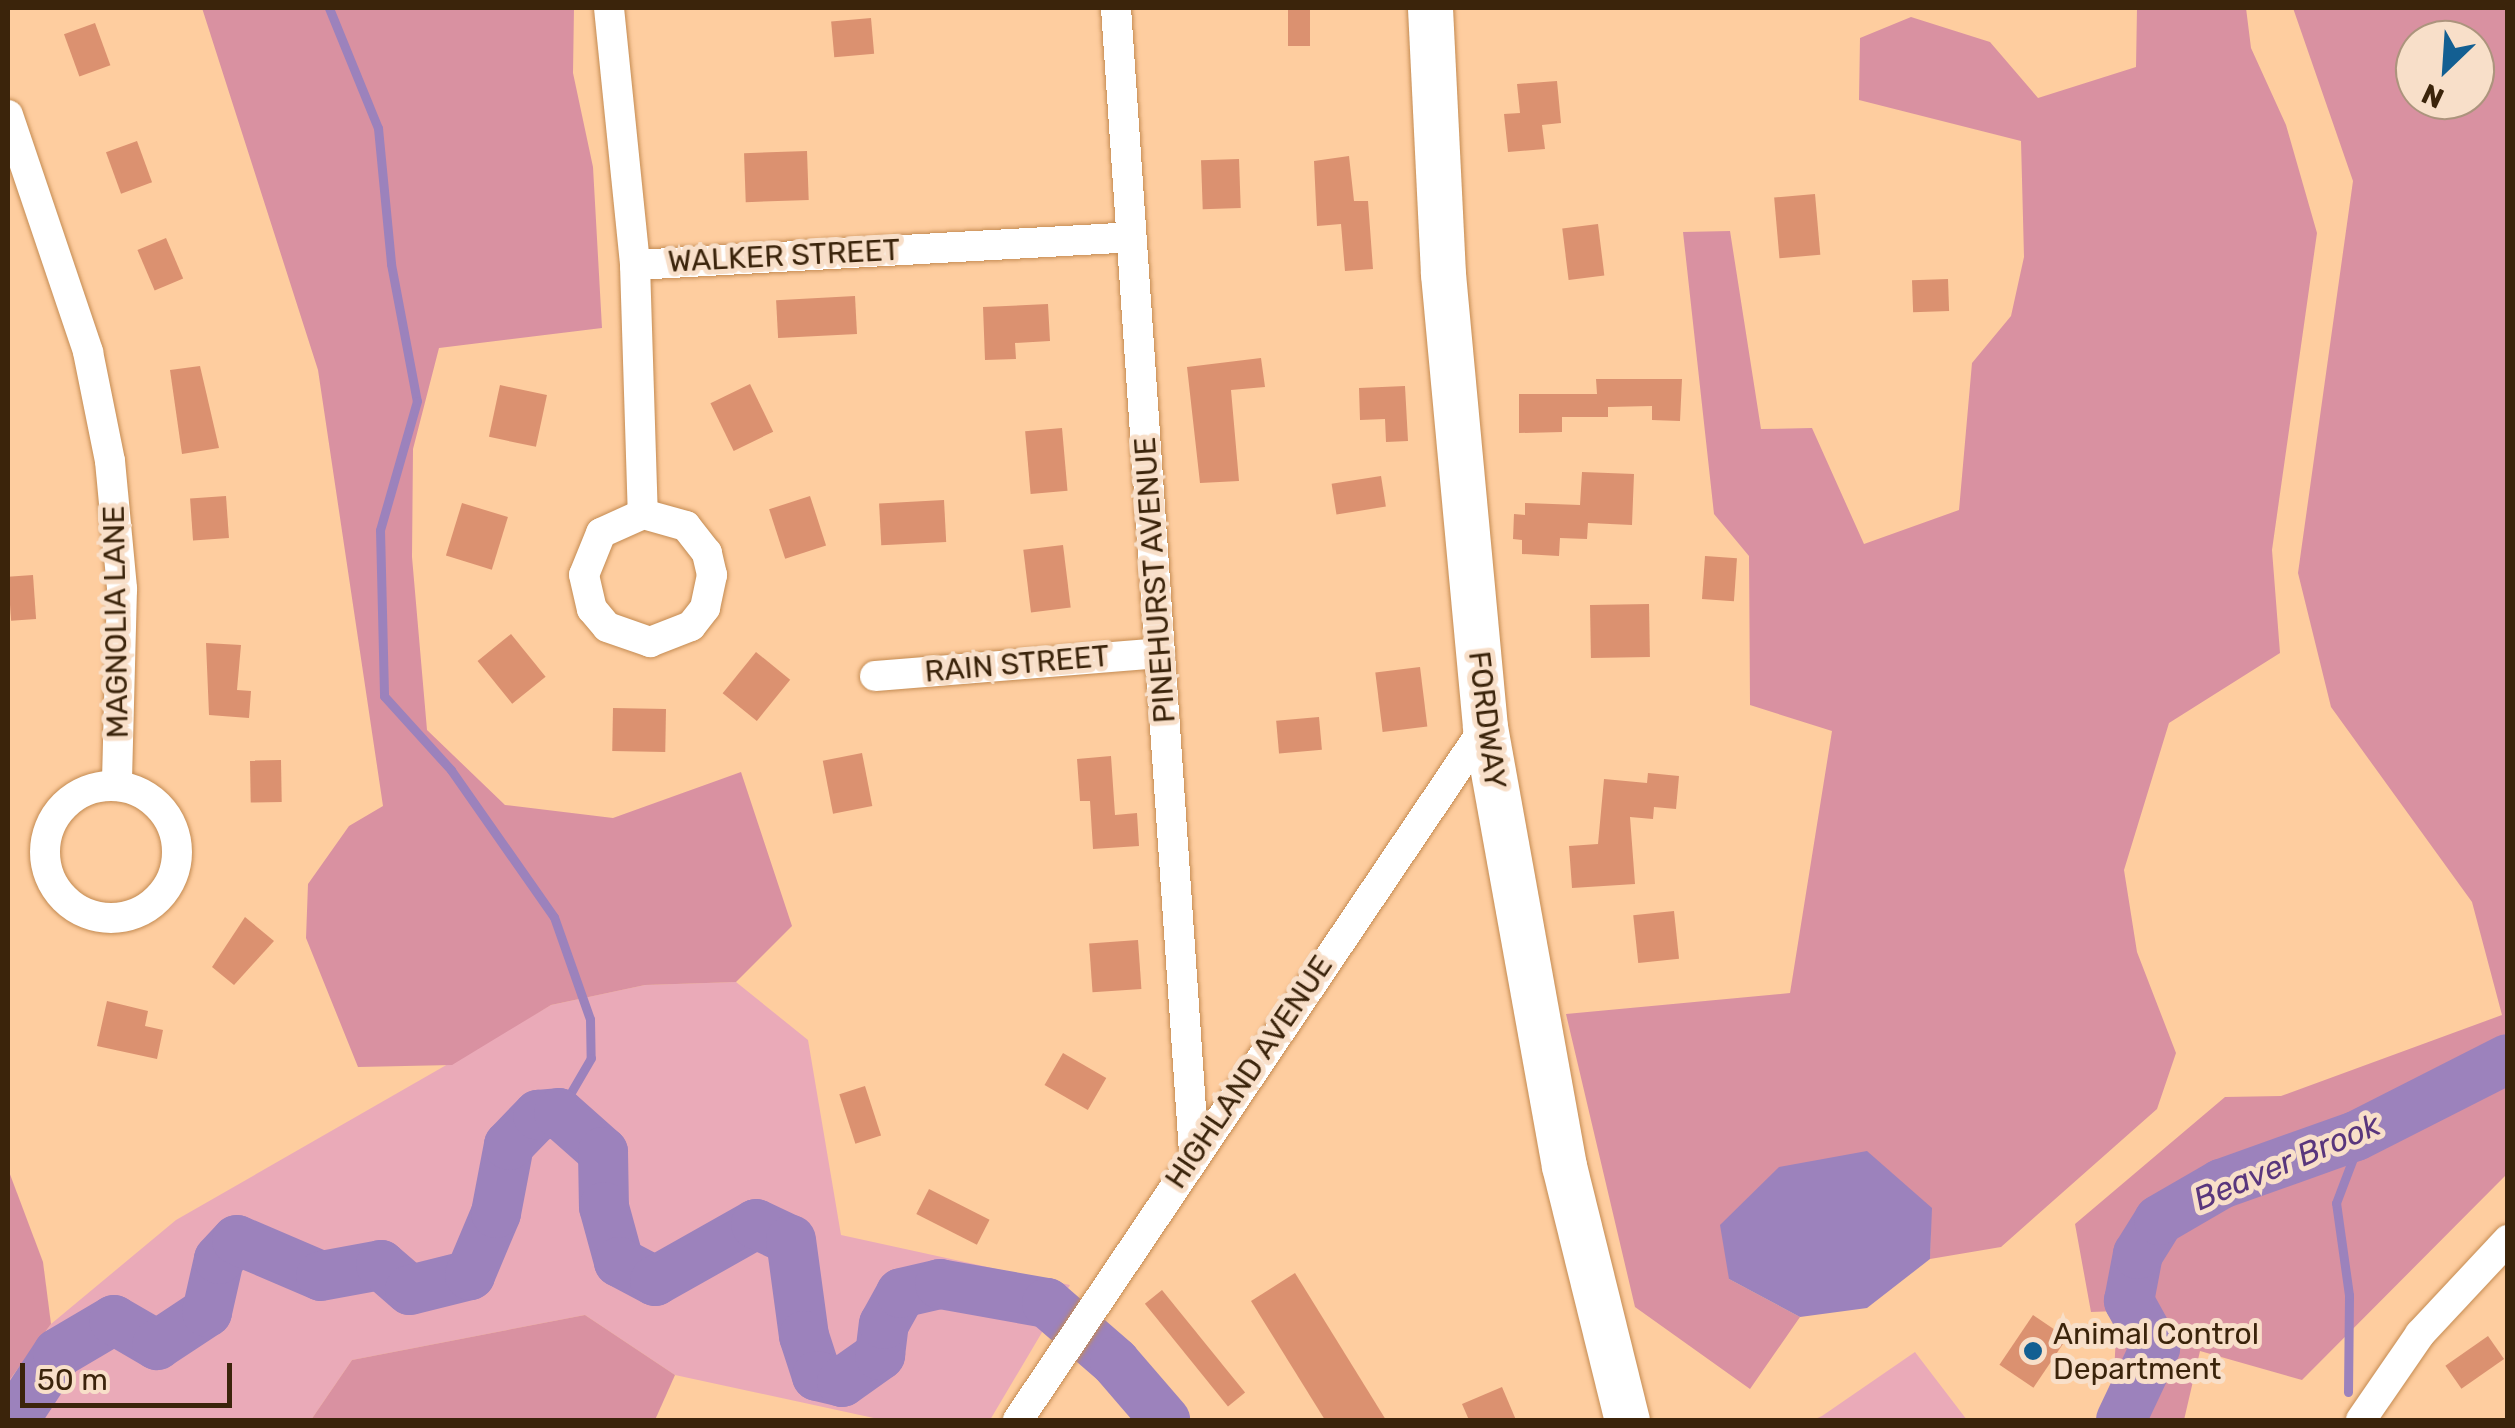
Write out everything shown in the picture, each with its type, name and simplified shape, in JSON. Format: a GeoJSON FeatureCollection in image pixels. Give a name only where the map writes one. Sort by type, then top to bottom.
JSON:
{"type":"FeatureCollection","features":[{"type":"Feature","properties":{"kind":"street","name":"WALKER STREET"},"geometry":{"type":"LineString","coordinates":[[609,8],[635,265],[1131,237]]}},
{"type":"Feature","properties":{"kind":"street","name":"PINEHURST AVENUE"},"geometry":{"type":"LineString","coordinates":[[1116,8],[1194,1152]]}},
{"type":"Feature","properties":{"kind":"street","name":"FORDWAY"},"geometry":{"type":"LineString","coordinates":[[1430,8],[1443,274],[1484,728],[1564,1166],[1626,1420]]}},
{"type":"Feature","properties":{"kind":"street","name":"MAGNOLIA LANE"},"geometry":{"type":"LineString","coordinates":[[8,115],[88,352],[112,475],[122,590],[117,786]]}},
{"type":"Feature","properties":{"kind":"street"},"geometry":{"type":"LineString","coordinates":[[635,265],[643,514]]}},
{"type":"Feature","properties":{"kind":"street"},"geometry":{"type":"LineString","coordinates":[[643,514],[686,526],[708,552],[712,575],[699,618],[672,638],[650,642],[606,627],[584,587],[594,542],[610,526],[643,514]]}},
{"type":"Feature","properties":{"kind":"street","name":"RAIN STREET"},"geometry":{"type":"LineString","coordinates":[[874,676],[1160,653]]}},
{"type":"Feature","properties":{"kind":"street","name":"HIGHLAND AVENUE"},"geometry":{"type":"LineString","coordinates":[[1018,1420],[1194,1152],[1484,728]]}},
{"type":"Feature","properties":{"kind":"street"},"geometry":{"type":"LineString","coordinates":[[117,786],[144,794],[164,812],[176,837],[177,865],[166,890],[146,909],[106,919],[80,910],[58,892],[44,854],[50,826],[66,804],[90,789],[117,786]]}},
{"type":"Feature","properties":{"kind":"street"},"geometry":{"type":"LineString","coordinates":[[2361,1420],[2420,1334],[2508,1240]]}},
{"type":"Feature","properties":{"kind":"shaded area"},"geometry":{"type":"Polygon","coordinates":[[[202,8],[574,8],[573,73],[593,167],[602,328],[439,348],[413,449],[412,557],[427,730],[505,805],[613,818],[741,772],[792,926],[736,982],[645,985],[551,1005],[452,1065],[358,1067],[306,938],[308,884],[349,826],[383,806],[318,370],[202,8]]]}},
{"type":"Feature","properties":{"kind":"shaded area"},"geometry":{"type":"Polygon","coordinates":[[[2137,8],[2246,8],[2251,48],[2286,125],[2317,233],[2272,550],[2280,653],[2169,723],[2124,870],[2137,952],[2176,1053],[2157,1109],[2001,1247],[1930,1259],[1931,1208],[1729,1279],[1800,1317],[1750,1389],[1635,1307],[1566,1014],[1790,993],[1832,731],[1750,705],[1749,556],[1714,514],[1683,232],[1730,231],[1761,429],[1812,428],[1864,544],[1959,510],[1972,363],[2011,316],[2024,257],[2021,141],[1859,100],[1860,38],[1911,17],[1990,42],[2038,98],[2136,67],[2137,8]]]}},
{"type":"Feature","properties":{"kind":"shaded area"},"geometry":{"type":"Polygon","coordinates":[[[2293,8],[2507,8],[2507,1174],[2302,1380],[2200,1351],[2184,1420],[2112,1420],[2117,1311],[2091,1312],[2075,1224],[2225,1097],[2281,1096],[2502,1015],[2472,902],[2331,707],[2298,573],[2353,181],[2293,8]]]}},
{"type":"Feature","properties":{"kind":"shaded area"},"geometry":{"type":"Polygon","coordinates":[[[736,982],[808,1040],[841,1235],[1070,1285],[990,1420],[883,1420],[675,1375],[585,1315],[352,1360],[311,1420],[8,1420],[8,1382],[51,1324],[176,1220],[551,1005],[645,985],[736,982]]]}},
{"type":"Feature","properties":{"kind":"shaded area"},"geometry":{"type":"Polygon","coordinates":[[[1867,1151],[1932,1208],[1930,1259],[1867,1308],[1800,1317],[1729,1279],[1720,1225],[1779,1167],[1867,1151]]]}},
{"type":"Feature","properties":{"kind":"shaded area"},"geometry":{"type":"Polygon","coordinates":[[[8,1169],[43,1262],[51,1324],[8,1382],[8,1169]]]}},
{"type":"Feature","properties":{"kind":"shaded area"},"geometry":{"type":"Polygon","coordinates":[[[585,1315],[675,1375],[655,1420],[311,1420],[352,1360],[585,1315]]]}},
{"type":"Feature","properties":{"kind":"shaded area"},"geometry":{"type":"Polygon","coordinates":[[[1915,1352],[1967,1420],[1813,1420],[1822,1416],[1915,1352]]]}},
{"type":"Feature","properties":{"kind":"building"},"geometry":{"type":"Polygon","coordinates":[[[1288,8],[1310,8],[1310,46],[1288,46],[1288,8]]]}},
{"type":"Feature","properties":{"kind":"building"},"geometry":{"type":"Polygon","coordinates":[[[871,18],[874,54],[834,57],[831,21],[871,18]]]}},
{"type":"Feature","properties":{"kind":"building"},"geometry":{"type":"Polygon","coordinates":[[[95,23],[110,65],[79,77],[64,34],[95,23]]]}},
{"type":"Feature","properties":{"kind":"building"},"geometry":{"type":"Polygon","coordinates":[[[1557,81],[1561,123],[1542,125],[1545,149],[1508,152],[1504,114],[1520,113],[1517,84],[1557,81]]]}},
{"type":"Feature","properties":{"kind":"building"},"geometry":{"type":"Polygon","coordinates":[[[137,141],[152,182],[121,194],[106,152],[137,141]]]}},
{"type":"Feature","properties":{"kind":"building"},"geometry":{"type":"Polygon","coordinates":[[[807,151],[809,200],[746,202],[744,153],[807,151]]]}},
{"type":"Feature","properties":{"kind":"building"},"geometry":{"type":"Polygon","coordinates":[[[1349,156],[1354,201],[1368,201],[1373,269],[1345,271],[1341,224],[1317,226],[1314,161],[1349,156]]]}},
{"type":"Feature","properties":{"kind":"building"},"geometry":{"type":"Polygon","coordinates":[[[1239,159],[1241,208],[1203,209],[1201,160],[1239,159]]]}},
{"type":"Feature","properties":{"kind":"building"},"geometry":{"type":"Polygon","coordinates":[[[1815,194],[1820,255],[1779,258],[1774,198],[1815,194]]]}},
{"type":"Feature","properties":{"kind":"building"},"geometry":{"type":"Polygon","coordinates":[[[1598,224],[1604,276],[1569,280],[1562,228],[1598,224]]]}},
{"type":"Feature","properties":{"kind":"building"},"geometry":{"type":"Polygon","coordinates":[[[166,238],[183,279],[155,291],[137,250],[166,238]]]}},
{"type":"Feature","properties":{"kind":"building"},"geometry":{"type":"Polygon","coordinates":[[[1948,279],[1949,311],[1913,312],[1912,280],[1948,279]]]}},
{"type":"Feature","properties":{"kind":"building"},"geometry":{"type":"Polygon","coordinates":[[[855,296],[857,334],[778,338],[776,300],[855,296]]]}},
{"type":"Feature","properties":{"kind":"building"},"geometry":{"type":"Polygon","coordinates":[[[1048,304],[1050,341],[1015,343],[1016,359],[985,360],[983,307],[1048,304]]]}},
{"type":"Feature","properties":{"kind":"building"},"geometry":{"type":"Polygon","coordinates":[[[1261,358],[1265,387],[1231,390],[1239,481],[1200,483],[1187,367],[1261,358]]]}},
{"type":"Feature","properties":{"kind":"building"},"geometry":{"type":"Polygon","coordinates":[[[200,366],[219,448],[182,454],[170,370],[200,366]]]}},
{"type":"Feature","properties":{"kind":"building"},"geometry":{"type":"Polygon","coordinates":[[[1596,379],[1682,379],[1680,421],[1652,420],[1652,406],[1608,407],[1608,417],[1562,417],[1562,432],[1519,433],[1519,394],[1597,394],[1596,379]]]}},
{"type":"Feature","properties":{"kind":"building"},"geometry":{"type":"Polygon","coordinates":[[[750,384],[773,432],[734,451],[710,403],[750,384]]]}},
{"type":"Feature","properties":{"kind":"building"},"geometry":{"type":"Polygon","coordinates":[[[500,385],[547,395],[536,447],[489,437],[500,385]]]}},
{"type":"Feature","properties":{"kind":"building"},"geometry":{"type":"Polygon","coordinates":[[[1405,386],[1408,441],[1386,442],[1385,419],[1360,420],[1359,388],[1405,386]]]}},
{"type":"Feature","properties":{"kind":"building"},"geometry":{"type":"Polygon","coordinates":[[[1062,428],[1067,491],[1031,494],[1025,431],[1062,428]]]}},
{"type":"Feature","properties":{"kind":"building"},"geometry":{"type":"Polygon","coordinates":[[[1582,472],[1634,474],[1632,525],[1588,523],[1587,539],[1560,538],[1559,556],[1522,554],[1522,540],[1513,539],[1514,514],[1525,515],[1525,503],[1580,505],[1582,472]]]}},
{"type":"Feature","properties":{"kind":"building"},"geometry":{"type":"Polygon","coordinates":[[[1381,476],[1386,507],[1336,514],[1332,484],[1381,476]]]}},
{"type":"Feature","properties":{"kind":"building"},"geometry":{"type":"Polygon","coordinates":[[[226,496],[229,538],[193,540],[190,499],[226,496]]]}},
{"type":"Feature","properties":{"kind":"building"},"geometry":{"type":"Polygon","coordinates":[[[810,496],[826,545],[785,559],[769,509],[810,496]]]}},
{"type":"Feature","properties":{"kind":"building"},"geometry":{"type":"Polygon","coordinates":[[[944,500],[946,542],[881,545],[879,503],[944,500]]]}},
{"type":"Feature","properties":{"kind":"building"},"geometry":{"type":"Polygon","coordinates":[[[462,503],[508,517],[492,570],[446,556],[462,503]]]}},
{"type":"Feature","properties":{"kind":"building"},"geometry":{"type":"Polygon","coordinates":[[[1063,545],[1071,608],[1031,612],[1023,550],[1063,545]]]}},
{"type":"Feature","properties":{"kind":"building"},"geometry":{"type":"Polygon","coordinates":[[[1705,556],[1737,558],[1734,601],[1702,599],[1705,556]]]}},
{"type":"Feature","properties":{"kind":"building"},"geometry":{"type":"Polygon","coordinates":[[[33,575],[36,619],[11,621],[8,577],[33,575]]]}},
{"type":"Feature","properties":{"kind":"building"},"geometry":{"type":"Polygon","coordinates":[[[1649,604],[1650,657],[1591,658],[1590,605],[1649,604]]]}},
{"type":"Feature","properties":{"kind":"building"},"geometry":{"type":"Polygon","coordinates":[[[511,634],[546,677],[512,704],[478,661],[511,634]]]}},
{"type":"Feature","properties":{"kind":"building"},"geometry":{"type":"Polygon","coordinates":[[[206,643],[241,645],[237,690],[251,691],[249,718],[209,715],[206,643]]]}},
{"type":"Feature","properties":{"kind":"building"},"geometry":{"type":"Polygon","coordinates":[[[756,652],[790,680],[757,721],[723,693],[756,652]]]}},
{"type":"Feature","properties":{"kind":"building"},"geometry":{"type":"Polygon","coordinates":[[[1420,667],[1427,727],[1383,732],[1375,672],[1420,667]]]}},
{"type":"Feature","properties":{"kind":"building"},"geometry":{"type":"Polygon","coordinates":[[[613,708],[666,709],[665,752],[612,751],[613,708]]]}},
{"type":"Feature","properties":{"kind":"building"},"geometry":{"type":"Polygon","coordinates":[[[1319,717],[1322,750],[1279,754],[1276,721],[1319,717]]]}},
{"type":"Feature","properties":{"kind":"building"},"geometry":{"type":"Polygon","coordinates":[[[862,753],[872,806],[833,814],[823,761],[862,753]]]}},
{"type":"Feature","properties":{"kind":"building"},"geometry":{"type":"Polygon","coordinates":[[[1111,756],[1115,815],[1137,813],[1139,846],[1093,849],[1090,801],[1080,801],[1077,759],[1111,756]]]}},
{"type":"Feature","properties":{"kind":"building"},"geometry":{"type":"Polygon","coordinates":[[[281,760],[282,802],[251,803],[250,761],[281,760]]]}},
{"type":"Feature","properties":{"kind":"building"},"geometry":{"type":"Polygon","coordinates":[[[1648,773],[1679,776],[1676,809],[1654,807],[1653,819],[1630,817],[1635,884],[1572,888],[1569,846],[1598,844],[1604,779],[1647,783],[1648,773]]]}},
{"type":"Feature","properties":{"kind":"building"},"geometry":{"type":"Polygon","coordinates":[[[1674,911],[1679,959],[1638,963],[1633,915],[1674,911]]]}},
{"type":"Feature","properties":{"kind":"building"},"geometry":{"type":"Polygon","coordinates":[[[245,917],[274,941],[234,985],[212,967],[245,917]]]}},
{"type":"Feature","properties":{"kind":"building"},"geometry":{"type":"Polygon","coordinates":[[[1138,940],[1141,989],[1093,992],[1089,943],[1138,940]]]}},
{"type":"Feature","properties":{"kind":"building"},"geometry":{"type":"Polygon","coordinates":[[[107,1001],[148,1011],[145,1026],[163,1030],[157,1059],[97,1046],[107,1001]]]}},
{"type":"Feature","properties":{"kind":"building"},"geometry":{"type":"Polygon","coordinates":[[[1063,1053],[1106,1078],[1088,1110],[1044,1085],[1063,1053]]]}},
{"type":"Feature","properties":{"kind":"building"},"geometry":{"type":"Polygon","coordinates":[[[865,1086],[881,1135],[855,1144],[839,1094],[865,1086]]]}},
{"type":"Feature","properties":{"kind":"building"},"geometry":{"type":"Polygon","coordinates":[[[929,1189],[990,1220],[977,1245],[916,1214],[929,1189]]]}},
{"type":"Feature","properties":{"kind":"building"},"geometry":{"type":"Polygon","coordinates":[[[1295,1273],[1386,1420],[1325,1420],[1251,1301],[1295,1273]]]}},
{"type":"Feature","properties":{"kind":"building"},"geometry":{"type":"Polygon","coordinates":[[[1162,1290],[1245,1393],[1228,1406],[1145,1304],[1162,1290]]]}},
{"type":"Feature","properties":{"kind":"building","name":"Animal Control Department"},"geometry":{"type":"Polygon","coordinates":[[[2033,1315],[2067,1338],[2033,1388],[1999,1365],[2033,1315]]]}},
{"type":"Feature","properties":{"kind":"building"},"geometry":{"type":"Polygon","coordinates":[[[2488,1336],[2504,1359],[2461,1389],[2445,1366],[2488,1336]]]}},
{"type":"Feature","properties":{"kind":"building"},"geometry":{"type":"Polygon","coordinates":[[[1502,1387],[1516,1420],[1469,1420],[1462,1404],[1502,1387]]]}},
{"type":"Feature","properties":{"kind":"waterway"},"geometry":{"type":"LineString","coordinates":[[329,8],[378,128],[391,264],[417,401],[380,530],[384,696],[451,770],[554,917],[590,1019],[591,1058],[559,1113]]}},
{"type":"Feature","properties":{"kind":"waterway","name":"Beaver Brook"},"geometry":{"type":"LineString","coordinates":[[2121,1420],[2155,1348],[2129,1301],[2138,1254],[2159,1220],[2221,1184],[2356,1136],[2508,1059]]}},
{"type":"Feature","properties":{"kind":"waterway","name":"Beaver Brook"},"geometry":{"type":"LineString","coordinates":[[14,1420],[58,1353],[114,1320],[157,1345],[207,1312],[219,1259],[237,1240],[321,1276],[381,1265],[410,1290],[470,1275],[496,1213],[509,1145],[538,1115],[559,1113],[603,1152],[604,1207],[619,1262],[655,1281],[756,1224],[791,1240],[804,1336],[817,1376],[842,1382],[880,1355],[884,1324],[901,1293],[940,1284],[1047,1303],[1115,1362],[1165,1420]]}},
{"type":"Feature","properties":{"kind":"waterway"},"geometry":{"type":"LineString","coordinates":[[2348,1392],[2349,1295],[2336,1203],[2363,1132]]}},
{"type":"Feature","properties":{"kind":"place","name":"Animal Control Department"},"geometry":{"type":"Point","coordinates":[2033,1351]}}]}
